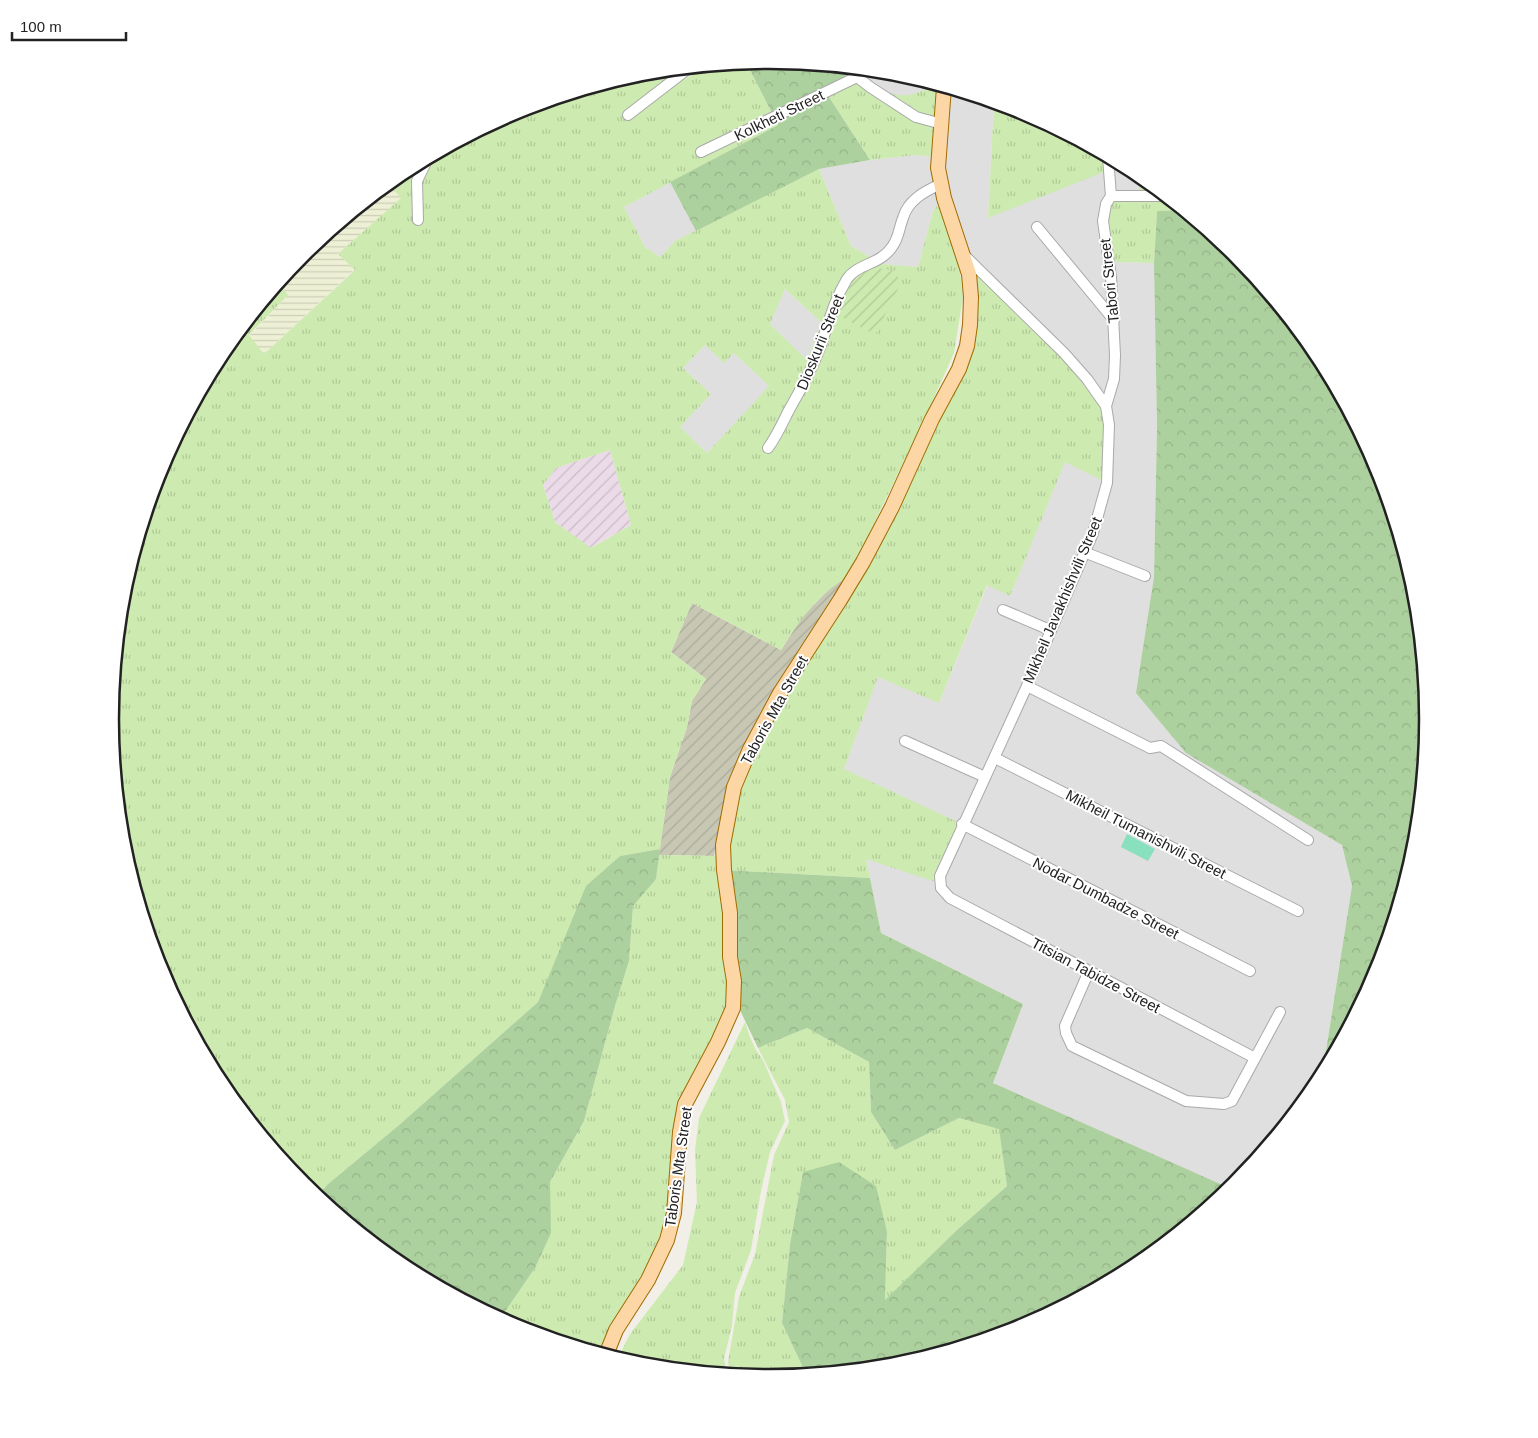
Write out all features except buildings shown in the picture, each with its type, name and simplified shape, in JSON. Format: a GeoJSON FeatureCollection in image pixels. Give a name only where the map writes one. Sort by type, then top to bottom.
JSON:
{"type":"FeatureCollection","features":[{"type":"Feature","properties":{"kind":"main road","name":"Mikheil Javakhishvili Street"},"geometry":{"type":"LineString","coordinates":[[944,93],[938,168],[944,198],[964,255]]}},
{"type":"Feature","properties":{"kind":"main road","name":"Taboris Mta Street"},"geometry":{"type":"LineString","coordinates":[[608,1349],[616,1330],[648,1280],[667,1240],[674,1213],[680,1132],[685,1104],[718,1042],[733,1008],[734,981],[730,957],[730,914],[724,870],[723,845],[734,787],[750,748],[780,693],[840,600],[892,507],[932,419],[959,369],[967,346],[970,325],[970,274],[964,255]]}},
{"type":"Feature","properties":{"kind":"street","name":"Kolkheti Street"},"geometry":{"type":"LineString","coordinates":[[701,152],[854,74]]}},
{"type":"Feature","properties":{"kind":"street"},"geometry":{"type":"LineString","coordinates":[[628,115],[680,75]]}},
{"type":"Feature","properties":{"kind":"street"},"geometry":{"type":"LineString","coordinates":[[858,75],[870,87],[916,117],[942,124]]}},
{"type":"Feature","properties":{"kind":"street","name":"Tabori Street"},"geometry":{"type":"LineString","coordinates":[[1106,406],[1114,378],[1114,320],[1111,277],[1103,221],[1106,204],[1110,196],[1108,165]]}},
{"type":"Feature","properties":{"kind":"street"},"geometry":{"type":"LineString","coordinates":[[418,220],[416,181],[422,169]]}},
{"type":"Feature","properties":{"kind":"street","name":"Dioskurii Street"},"geometry":{"type":"LineString","coordinates":[[768,448],[804,386],[819,351],[828,319],[848,278],[857,269],[881,259],[892,247],[900,232],[903,217],[911,204],[924,192],[942,184]]}},
{"type":"Feature","properties":{"kind":"street"},"geometry":{"type":"LineString","coordinates":[[1110,196],[1155,196]]}},
{"type":"Feature","properties":{"kind":"street"},"geometry":{"type":"LineString","coordinates":[[1036,226],[1114,320]]}},
{"type":"Feature","properties":{"kind":"street","name":"Mikheil Javakhishvili Street"},"geometry":{"type":"LineString","coordinates":[[941,888],[940,876],[962,824],[995,758],[1093,533],[1107,483],[1110,425],[1106,406],[1087,379],[1064,353],[964,255]]}},
{"type":"Feature","properties":{"kind":"street"},"geometry":{"type":"LineString","coordinates":[[1084,552],[1145,576]]}},
{"type":"Feature","properties":{"kind":"street"},"geometry":{"type":"LineString","coordinates":[[1003,610],[1050,630]]}},
{"type":"Feature","properties":{"kind":"street"},"geometry":{"type":"LineString","coordinates":[[1027,686],[1150,748],[1161,746],[1308,840]]}},
{"type":"Feature","properties":{"kind":"street"},"geometry":{"type":"LineString","coordinates":[[905,741],[985,777]]}},
{"type":"Feature","properties":{"kind":"street","name":"Mikheil Tumanishvili Street"},"geometry":{"type":"LineString","coordinates":[[995,758],[1298,911]]}},
{"type":"Feature","properties":{"kind":"street","name":"Nodar Dumbadze Street"},"geometry":{"type":"LineString","coordinates":[[962,824],[1250,971]]}},
{"type":"Feature","properties":{"kind":"street","name":"Titsian Tabidze Street"},"geometry":{"type":"LineString","coordinates":[[941,888],[950,898],[1255,1058]]}},
{"type":"Feature","properties":{"kind":"street"},"geometry":{"type":"LineString","coordinates":[[1089,971],[1065,1026],[1069,1042],[1078,1050],[1186,1101],[1224,1104],[1232,1101],[1280,1012]]}},
{"type":"Feature","properties":{"kind":"shaded area"},"geometry":{"type":"Polygon","coordinates":[[[866,76],[927,89],[908,97],[892,94],[863,78],[866,76]]]}},
{"type":"Feature","properties":{"kind":"shaded area"},"geometry":{"type":"Polygon","coordinates":[[[944,93],[994,109],[988,218],[1101,160],[1140,185],[1139,196],[1109,262],[1154,263],[1157,426],[1154,577],[1139,693],[1342,845],[1352,886],[1325,1055],[1285,1115],[1258,1148],[1222,1186],[993,1083],[1023,1004],[881,933],[866,859],[844,769],[878,676],[939,703],[988,584],[1010,596],[1065,461],[1107,483],[964,255],[944,198],[944,93]]]}},
{"type":"Feature","properties":{"kind":"shaded area"},"geometry":{"type":"Polygon","coordinates":[[[916,155],[935,157],[941,201],[933,211],[918,267],[882,264],[851,246],[819,169],[870,160],[916,155]]]}},
{"type":"Feature","properties":{"kind":"shaded area"},"geometry":{"type":"Polygon","coordinates":[[[670,182],[696,231],[675,241],[660,257],[645,247],[624,207],[670,182]]]}},
{"type":"Feature","properties":{"kind":"shaded area"},"geometry":{"type":"Polygon","coordinates":[[[393,189],[402,198],[338,254],[355,269],[264,354],[249,336],[288,295],[282,288],[340,230],[393,189]]]}},
{"type":"Feature","properties":{"kind":"shaded area"},"geometry":{"type":"Polygon","coordinates":[[[785,289],[822,323],[807,360],[770,324],[785,289]]]}},
{"type":"Feature","properties":{"kind":"shaded area"},"geometry":{"type":"Polygon","coordinates":[[[705,345],[734,353],[770,386],[707,453],[679,427],[711,394],[683,368],[705,345]]]}},
{"type":"Feature","properties":{"kind":"shaded area"},"geometry":{"type":"Polygon","coordinates":[[[610,450],[631,525],[590,548],[555,522],[543,485],[556,468],[610,450]]]}},
{"type":"Feature","properties":{"kind":"shaded area"},"geometry":{"type":"Polygon","coordinates":[[[849,576],[728,789],[714,856],[659,855],[670,777],[687,727],[692,701],[706,679],[671,652],[692,603],[781,650],[802,617],[831,587],[849,576]]]}},
{"type":"Feature","properties":{"kind":"green space"},"geometry":{"type":"Polygon","coordinates":[[[750,69],[778,125],[624,207],[645,247],[660,257],[675,241],[819,169],[851,246],[882,264],[918,267],[933,211],[941,201],[957,247],[963,297],[954,353],[849,576],[827,592],[810,608],[781,650],[692,603],[671,652],[706,679],[692,701],[687,727],[670,777],[660,849],[620,856],[587,886],[538,1002],[322,1191],[280,1148],[253,1115],[228,1080],[206,1044],[168,968],[153,928],[141,887],[131,846],[124,804],[120,762],[120,676],[131,592],[153,510],[168,470],[186,431],[228,358],[253,323],[282,288],[288,295],[249,335],[264,354],[355,270],[338,254],[401,198],[393,189],[444,156],[520,118],[560,103],[642,81],[683,74],[685,79],[696,73],[750,69]],[[785,289],[770,324],[807,360],[822,323],[785,289]],[[705,345],[683,368],[711,394],[680,427],[707,453],[769,386],[734,353],[724,363],[705,345]],[[610,450],[556,468],[543,485],[555,522],[591,548],[631,525],[610,450]]]}},
{"type":"Feature","properties":{"kind":"green space"},"geometry":{"type":"Polygon","coordinates":[[[750,69],[812,70],[865,76],[829,97],[870,160],[819,169],[696,231],[670,182],[778,125],[750,69]]]}},
{"type":"Feature","properties":{"kind":"green space"},"geometry":{"type":"Polygon","coordinates":[[[863,78],[889,93],[898,95],[915,94],[927,88],[939,91],[935,157],[916,155],[870,160],[829,97],[863,78]]]}},
{"type":"Feature","properties":{"kind":"green space"},"geometry":{"type":"Polygon","coordinates":[[[994,109],[1057,136],[1109,165],[1109,170],[988,218],[994,109]]]}},
{"type":"Feature","properties":{"kind":"green space"},"geometry":{"type":"Polygon","coordinates":[[[1140,185],[1174,210],[1157,211],[1154,263],[1109,262],[1105,243],[1111,196],[1138,196],[1140,185]]]}},
{"type":"Feature","properties":{"kind":"green space"},"geometry":{"type":"Polygon","coordinates":[[[1174,210],[1229,259],[1285,323],[1310,358],[1352,431],[1370,470],[1385,510],[1407,592],[1418,676],[1419,719],[1418,762],[1407,846],[1385,928],[1370,968],[1352,1007],[1325,1055],[1352,886],[1342,845],[1186,753],[1136,693],[1154,577],[1157,426],[1154,263],[1157,211],[1174,210]]]}},
{"type":"Feature","properties":{"kind":"green space"},"geometry":{"type":"Polygon","coordinates":[[[964,255],[1064,353],[1106,406],[1107,483],[1065,462],[1010,596],[987,585],[939,703],[878,677],[844,769],[962,824],[940,876],[933,881],[866,859],[870,878],[724,870],[734,997],[687,1100],[674,1210],[610,1349],[560,1335],[504,1313],[535,1268],[550,1233],[550,1182],[584,1121],[629,961],[633,905],[656,879],[659,855],[714,856],[723,845],[734,787],[840,600],[967,346],[964,255]]]}},
{"type":"Feature","properties":{"kind":"green space"},"geometry":{"type":"Polygon","coordinates":[[[869,267],[898,271],[898,289],[875,335],[836,314],[855,277],[869,267]]]}},
{"type":"Feature","properties":{"kind":"green space"},"geometry":{"type":"Polygon","coordinates":[[[1127,834],[1155,849],[1148,861],[1121,847],[1127,834]]]}},
{"type":"Feature","properties":{"kind":"green space"},"geometry":{"type":"Polygon","coordinates":[[[660,849],[656,879],[633,906],[629,961],[584,1121],[550,1182],[551,1233],[535,1268],[504,1313],[444,1282],[408,1260],[373,1235],[322,1191],[538,1002],[586,886],[620,856],[660,849]]]}},
{"type":"Feature","properties":{"kind":"green space"},"geometry":{"type":"Polygon","coordinates":[[[724,870],[870,878],[881,933],[1023,1004],[993,1083],[1223,1185],[1165,1235],[1130,1260],[1057,1302],[1018,1320],[978,1335],[896,1357],[854,1364],[803,1368],[782,1323],[790,1244],[803,1172],[839,1162],[876,1186],[887,1232],[885,1300],[957,1230],[1007,1186],[999,1129],[959,1118],[895,1150],[871,1112],[869,1062],[807,1028],[758,1048],[738,1006],[724,870]]]}},
{"type":"Feature","properties":{"kind":"green space"},"geometry":{"type":"Polygon","coordinates":[[[745,1022],[750,1037],[763,1060],[781,1102],[785,1121],[770,1152],[751,1250],[735,1293],[732,1326],[724,1359],[726,1368],[684,1364],[621,1352],[630,1334],[683,1265],[697,1202],[695,1150],[699,1118],[745,1022]]]}},
{"type":"Feature","properties":{"kind":"green space"},"geometry":{"type":"Polygon","coordinates":[[[807,1028],[869,1062],[871,1112],[895,1150],[959,1118],[999,1128],[1007,1186],[957,1230],[885,1301],[887,1232],[803,1172],[790,1244],[782,1323],[803,1368],[730,1368],[728,1362],[739,1297],[755,1254],[774,1155],[789,1122],[785,1100],[758,1048],[807,1028]]]}}]}
